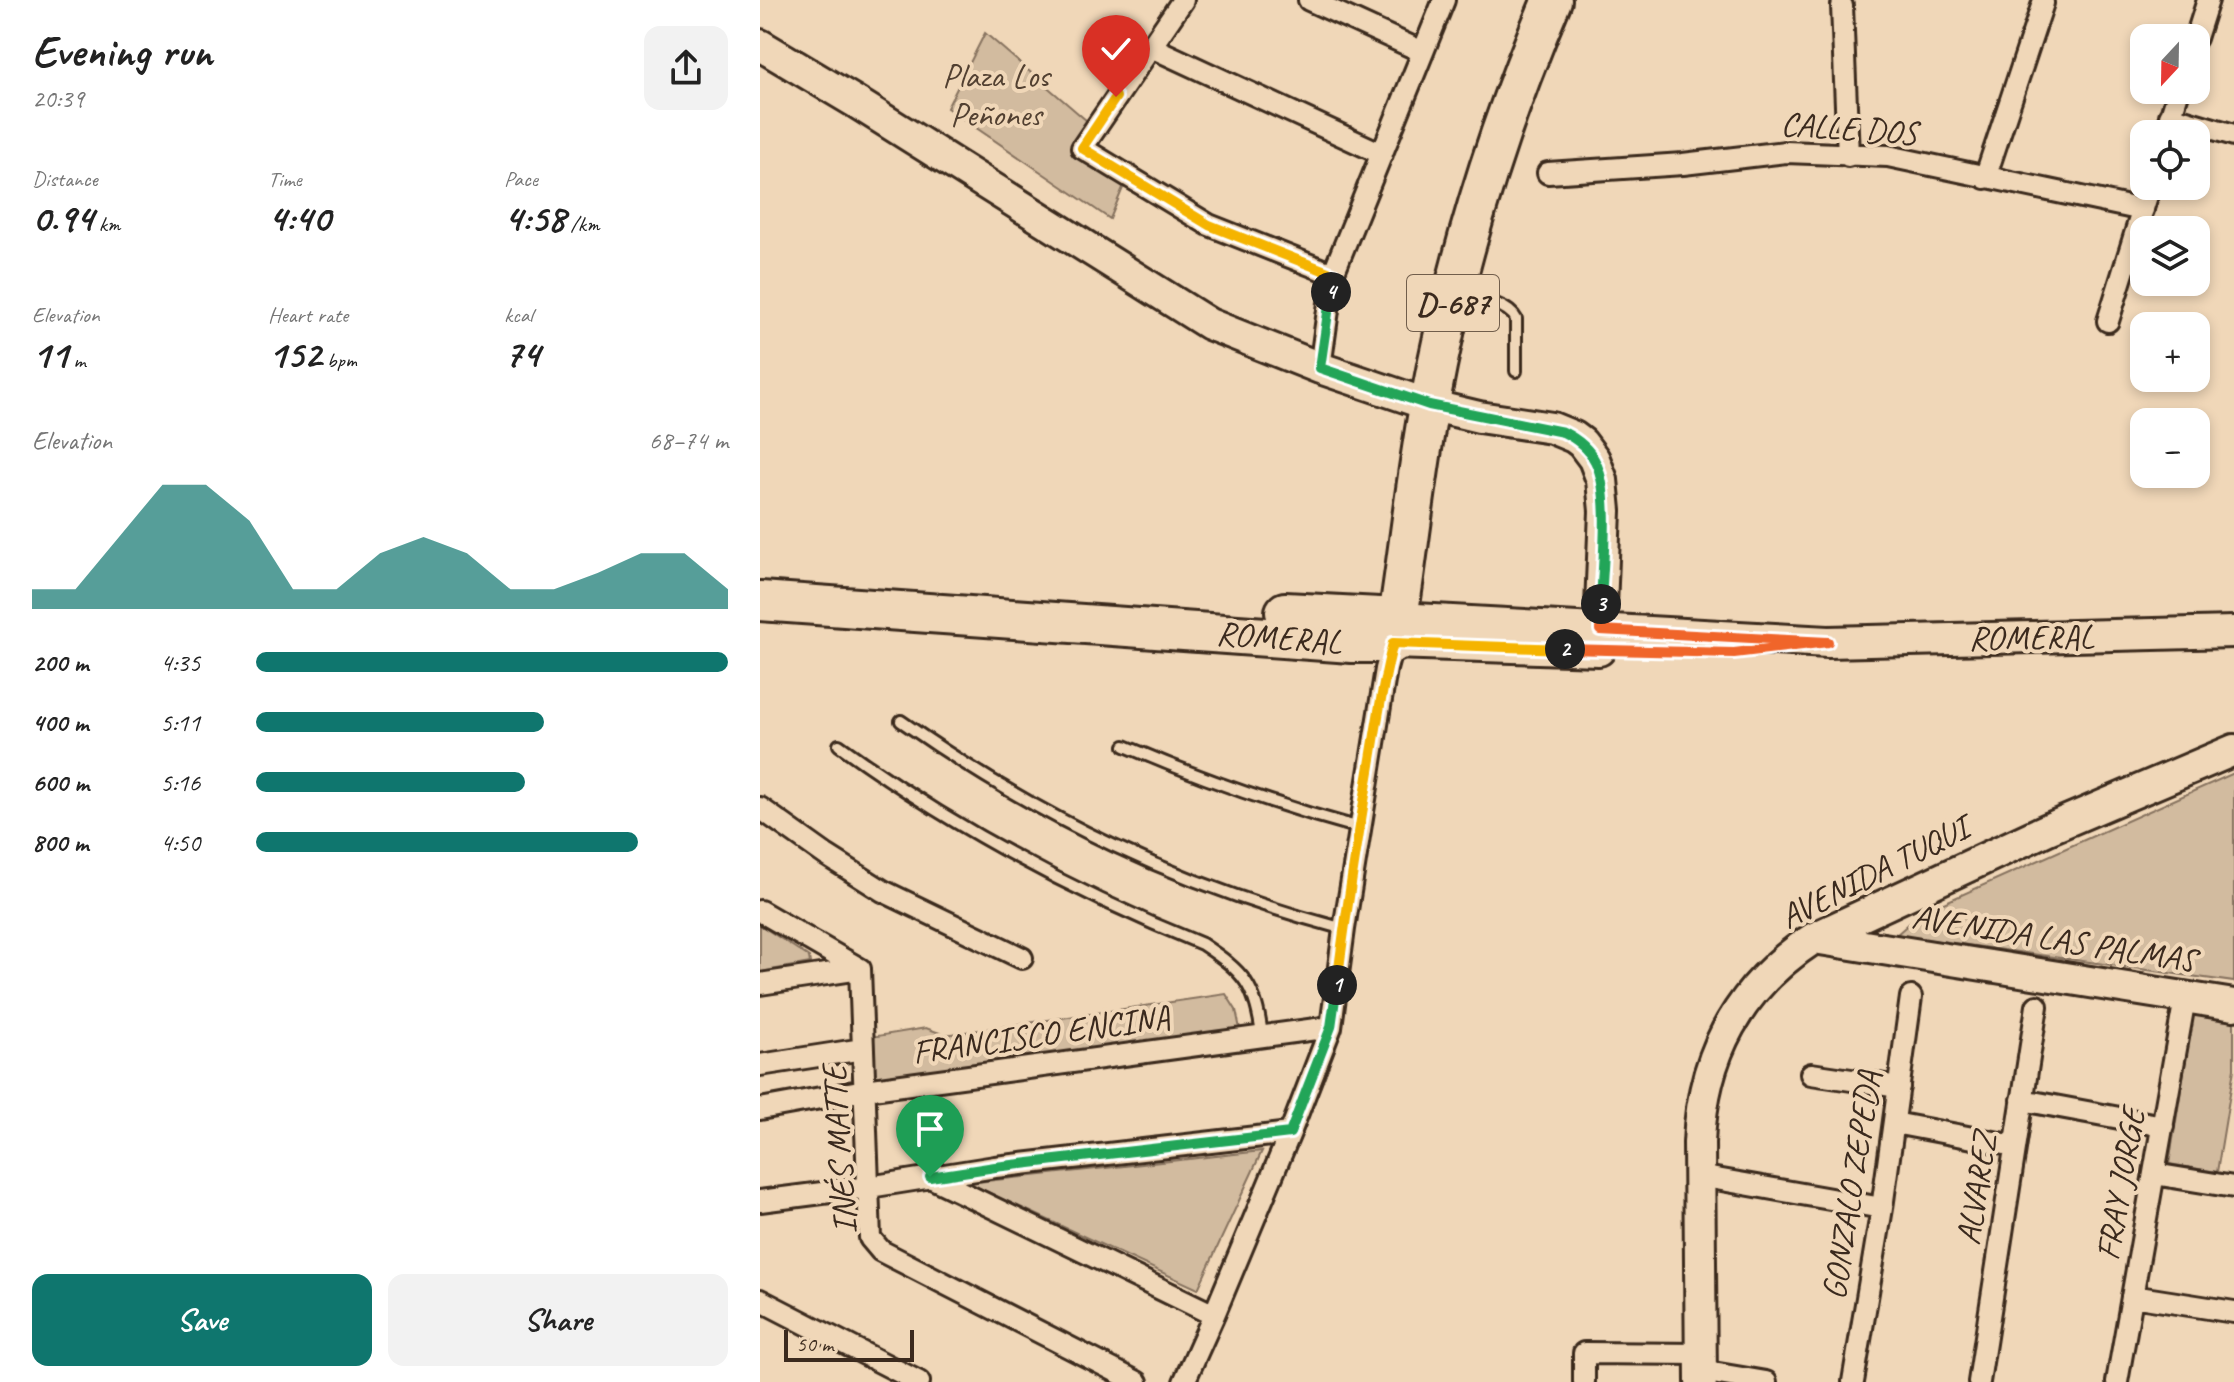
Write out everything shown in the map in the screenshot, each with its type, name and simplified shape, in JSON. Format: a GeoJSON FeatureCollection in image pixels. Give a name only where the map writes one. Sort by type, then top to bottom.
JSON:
{"type":"FeatureCollection","features":[{"type":"Feature","properties":{"kind":"highway","name":"D-687"},"geometry":{"type":"LineString","coordinates":[[1396,631],[1429,405],[1455,294],[1497,148],[1552,0]]}},
{"type":"Feature","properties":{"kind":"highway","name":"ROMERAL"},"geometry":{"type":"LineString","coordinates":[[760,601],[826,605],[920,595],[1071,598],[1396,631]]}},
{"type":"Feature","properties":{"kind":"street"},"geometry":{"type":"LineString","coordinates":[[1183,0],[1082,148],[1209,225],[1333,274]]}},
{"type":"Feature","properties":{"kind":"street"},"geometry":{"type":"LineString","coordinates":[[1309,0],[1423,52]]}},
{"type":"Feature","properties":{"kind":"street"},"geometry":{"type":"LineString","coordinates":[[1320,368],[1333,274],[1444,0]]}},
{"type":"Feature","properties":{"kind":"street"},"geometry":{"type":"LineString","coordinates":[[2200,24],[2208,0]]}},
{"type":"Feature","properties":{"kind":"street"},"geometry":{"type":"LineString","coordinates":[[1985,178],[2043,3]]}},
{"type":"Feature","properties":{"kind":"street"},"geometry":{"type":"LineString","coordinates":[[1842,6],[1848,156]]}},
{"type":"Feature","properties":{"kind":"street"},"geometry":{"type":"LineString","coordinates":[[760,45],[1209,324],[1320,368],[1429,405],[1479,417],[1552,428],[1574,437],[1588,450],[1599,469],[1605,511],[1600,630]]}},
{"type":"Feature","properties":{"kind":"street"},"geometry":{"type":"LineString","coordinates":[[1151,47],[1382,154]]}},
{"type":"Feature","properties":{"kind":"street"},"geometry":{"type":"LineString","coordinates":[[2210,131],[2234,135]]}},
{"type":"Feature","properties":{"kind":"street","name":"CALLE DOS"},"geometry":{"type":"LineString","coordinates":[[1548,173],[1683,164],[1786,152],[1888,156],[2143,210]]}},
{"type":"Feature","properties":{"kind":"street"},"geometry":{"type":"LineString","coordinates":[[2108,321],[2146,200]]}},
{"type":"Feature","properties":{"kind":"street","name":"ROMERAL"},"geometry":{"type":"LineString","coordinates":[[1396,631],[1600,630],[1828,642],[2234,632]]}},
{"type":"Feature","properties":{"kind":"street"},"geometry":{"type":"LineString","coordinates":[[1184,1382],[1290,1133],[1331,1027],[1386,669],[1396,631]]}},
{"type":"Feature","properties":{"kind":"street","name":"ROMERAL"},"geometry":{"type":"LineString","coordinates":[[1396,631],[1654,652],[1734,653],[1828,642]]}},
{"type":"Feature","properties":{"kind":"street","name":"AVENIDA TUQUI"},"geometry":{"type":"LineString","coordinates":[[1701,1369],[1699,1176],[1705,1085],[1721,1041],[1759,983],[1794,951],[1814,938],[2048,829],[2234,750]]}},
{"type":"Feature","properties":{"kind":"street"},"geometry":{"type":"LineString","coordinates":[[760,808],[883,891],[1022,958]]}},
{"type":"Feature","properties":{"kind":"street"},"geometry":{"type":"LineString","coordinates":[[760,911],[860,969]]}},
{"type":"Feature","properties":{"kind":"street","name":"AVENIDA LAS PALMAS"},"geometry":{"type":"LineString","coordinates":[[1814,938],[2234,1005]]}},
{"type":"Feature","properties":{"kind":"street"},"geometry":{"type":"LineString","coordinates":[[760,984],[860,969]]}},
{"type":"Feature","properties":{"kind":"street","name":"INÉS MATTE"},"geometry":{"type":"LineString","coordinates":[[860,969],[870,1238],[881,1251],[1137,1382]]}},
{"type":"Feature","properties":{"kind":"street","name":"GONZALO ZEPEDA"},"geometry":{"type":"LineString","coordinates":[[1853,1382],[1882,1208],[1911,997]]}},
{"type":"Feature","properties":{"kind":"street","name":"FRAY JORGE"},"geometry":{"type":"LineString","coordinates":[[2117,1382],[2185,998]]}},
{"type":"Feature","properties":{"kind":"street","name":"ALVAREZ"},"geometry":{"type":"LineString","coordinates":[[1979,1382],[2037,1006]]}},
{"type":"Feature","properties":{"kind":"street","name":"FRANCISCO ENCINA"},"geometry":{"type":"LineString","coordinates":[[760,1109],[865,1090],[1331,1027]]}},
{"type":"Feature","properties":{"kind":"street","name":"FRANCISCO ENCINA"},"geometry":{"type":"LineString","coordinates":[[760,1065],[863,1049]]}},
{"type":"Feature","properties":{"kind":"street"},"geometry":{"type":"LineString","coordinates":[[1811,1074],[1899,1087]]}},
{"type":"Feature","properties":{"kind":"street"},"geometry":{"type":"LineString","coordinates":[[2022,1100],[2163,1126]]}},
{"type":"Feature","properties":{"kind":"street"},"geometry":{"type":"LineString","coordinates":[[1894,1123],[2015,1146]]}},
{"type":"Feature","properties":{"kind":"street"},"geometry":{"type":"LineString","coordinates":[[760,1201],[995,1167],[1290,1133]]}},
{"type":"Feature","properties":{"kind":"street"},"geometry":{"type":"LineString","coordinates":[[2154,1174],[2234,1187]]}},
{"type":"Feature","properties":{"kind":"street"},"geometry":{"type":"LineString","coordinates":[[1699,1176],[1882,1208]]}},
{"type":"Feature","properties":{"kind":"street"},"geometry":{"type":"LineString","coordinates":[[930,1177],[1214,1315]]}},
{"type":"Feature","properties":{"kind":"street"},"geometry":{"type":"LineString","coordinates":[[2132,1296],[2234,1312]]}},
{"type":"Feature","properties":{"kind":"street"},"geometry":{"type":"LineString","coordinates":[[760,1300],[919,1382]]}},
{"type":"Feature","properties":{"kind":"street"},"geometry":{"type":"LineString","coordinates":[[1584,1382],[1584,1353],[1701,1369],[1766,1382]]}},
{"type":"Feature","properties":{"kind":"lane"},"geometry":{"type":"LineString","coordinates":[[1455,294],[1506,308],[1513,313],[1516,319],[1516,371]]}},
{"type":"Feature","properties":{"kind":"lane"},"geometry":{"type":"LineString","coordinates":[[901,721],[995,783],[1094,838],[1198,883],[1344,929]]}},
{"type":"Feature","properties":{"kind":"lane"},"geometry":{"type":"LineString","coordinates":[[839,745],[916,799],[1016,858],[1068,885],[1202,944],[1220,956],[1240,972],[1253,993],[1262,1036]]}},
{"type":"Feature","properties":{"kind":"lane"},"geometry":{"type":"LineString","coordinates":[[1125,746],[1255,798],[1360,828]]}},
{"type":"Feature","properties":{"kind":"green space","name":"Plaza Los Peñones"},"geometry":{"type":"Polygon","coordinates":[[[985,33],[1087,121],[1073,147],[1125,183],[1110,219],[947,108],[985,33]]]}},
{"type":"Feature","properties":{"kind":"green space"},"geometry":{"type":"Polygon","coordinates":[[[2234,773],[2234,982],[1896,935],[1921,913],[2234,773]]]}},
{"type":"Feature","properties":{"kind":"green space"},"geometry":{"type":"Polygon","coordinates":[[[760,925],[809,957],[810,963],[760,972],[760,925]]]}},
{"type":"Feature","properties":{"kind":"green space"},"geometry":{"type":"Polygon","coordinates":[[[1226,994],[1236,1010],[1240,1029],[874,1083],[871,1037],[926,1028],[945,1035],[1226,994]]]}},
{"type":"Feature","properties":{"kind":"green space"},"geometry":{"type":"Polygon","coordinates":[[[2194,1010],[2234,1017],[2234,1069],[2217,1172],[2169,1164],[2194,1010]]]}},
{"type":"Feature","properties":{"kind":"green space"},"geometry":{"type":"Polygon","coordinates":[[[1262,1151],[1198,1289],[968,1183],[1262,1151]]]}},
{"type":"Feature","properties":{"kind":"route"},"geometry":{"type":"LineString","coordinates":[[930,1177],[1290,1133],[1331,1027],[1344,929],[1386,669],[1393,643],[1734,653],[1828,642],[1600,630],[1605,511],[1599,469],[1582,443],[1563,432],[1539,426],[1479,417],[1429,405],[1320,368],[1333,274],[1209,225],[1082,148],[1116,97]]}}]}
